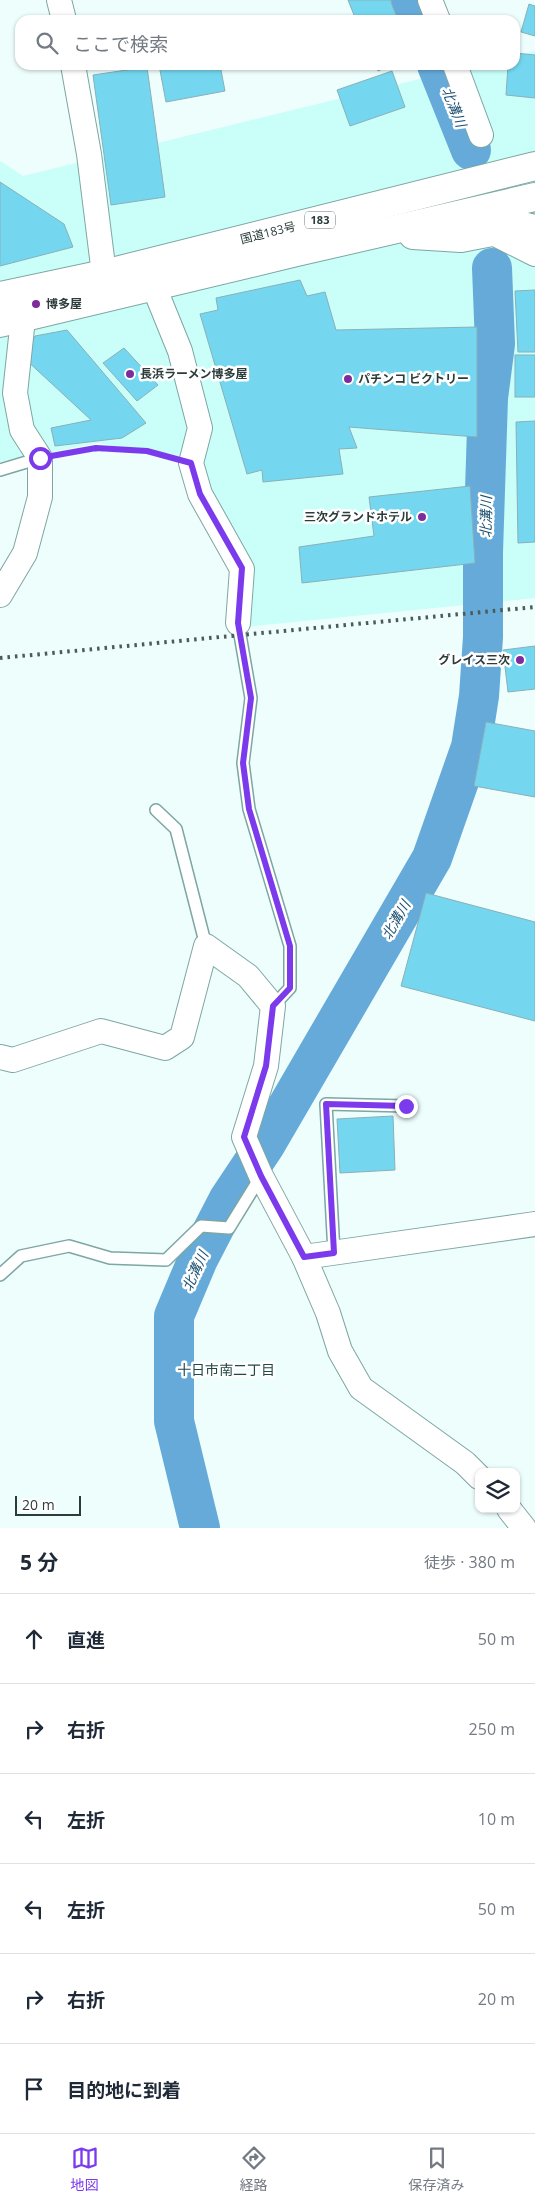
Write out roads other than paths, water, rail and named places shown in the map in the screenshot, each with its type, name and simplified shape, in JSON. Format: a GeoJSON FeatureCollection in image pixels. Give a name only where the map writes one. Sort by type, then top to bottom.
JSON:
{"type":"FeatureCollection","features":[{"type":"Feature","properties":{"kind":"highway","name":"国道183号"},"geometry":{"type":"LineString","coordinates":[[7,295],[104,274],[535,166]]}},
{"type":"Feature","properties":{"kind":"highway","name":"国道183号"},"geometry":{"type":"LineString","coordinates":[[11,321],[535,198]]}},
{"type":"Feature","properties":{"kind":"highway"},"geometry":{"type":"LineString","coordinates":[[382,234],[461,238],[522,226],[535,229]]}},
{"type":"Feature","properties":{"kind":"street"},"geometry":{"type":"LineString","coordinates":[[59,0],[63,15]]}},
{"type":"Feature","properties":{"kind":"street"},"geometry":{"type":"LineString","coordinates":[[430,0],[436,15]]}},
{"type":"Feature","properties":{"kind":"street"},"geometry":{"type":"LineString","coordinates":[[74,70],[89,154],[104,274]]}},
{"type":"Feature","properties":{"kind":"street"},"geometry":{"type":"LineString","coordinates":[[457,70],[481,135]]}},
{"type":"Feature","properties":{"kind":"street"},"geometry":{"type":"LineString","coordinates":[[491,232],[535,254]]}},
{"type":"Feature","properties":{"kind":"street"},"geometry":{"type":"LineString","coordinates":[[154,287],[180,351],[200,428],[191,463],[200,494],[242,568],[238,623]]}},
{"type":"Feature","properties":{"kind":"street"},"geometry":{"type":"LineString","coordinates":[[0,595],[24,553],[40,497],[40,458],[22,430],[15,393],[11,321],[7,295]]}},
{"type":"Feature","properties":{"kind":"street"},"geometry":{"type":"LineString","coordinates":[[0,1057],[13,1060],[101,1031],[164,1048],[182,1037],[206,946],[248,976],[273,1006],[266,1066],[244,1137],[261,1176],[304,1257],[328,1313],[340,1351],[361,1388],[465,1463],[475,1473]]}},
{"type":"Feature","properties":{"kind":"street"},"geometry":{"type":"LineString","coordinates":[[304,1257],[535,1224]]}},
{"type":"Feature","properties":{"kind":"street"},"geometry":{"type":"LineString","coordinates":[[512,1513],[524,1528]]}},
{"type":"Feature","properties":{"kind":"lane"},"geometry":{"type":"LineString","coordinates":[[0,470],[40,458]]}},
{"type":"Feature","properties":{"kind":"lane"},"geometry":{"type":"LineString","coordinates":[[238,623],[251,698],[243,763],[249,809],[290,946],[290,988],[273,1006]]}},
{"type":"Feature","properties":{"kind":"lane"},"geometry":{"type":"LineString","coordinates":[[156,810],[176,830],[206,946]]}},
{"type":"Feature","properties":{"kind":"lane"},"geometry":{"type":"LineString","coordinates":[[334,1253],[326,1104],[406,1106]]}},
{"type":"Feature","properties":{"kind":"lane"},"geometry":{"type":"LineString","coordinates":[[0,1275],[21,1256],[69,1246],[110,1258],[166,1260],[201,1226],[229,1228],[261,1176]]}},
{"type":"Feature","properties":{"kind":"waterway","name":"北溝川"},"geometry":{"type":"LineString","coordinates":[[411,0],[417,15]]}},
{"type":"Feature","properties":{"kind":"waterway","name":"北溝川"},"geometry":{"type":"LineString","coordinates":[[439,70],[471,150]]}},
{"type":"Feature","properties":{"kind":"waterway","name":"北溝川"},"geometry":{"type":"LineString","coordinates":[[200,1528],[174,1421],[174,1316],[198,1259],[229,1199],[265,1145],[432,858],[471,747],[479,696],[483,637],[483,552],[488,398],[495,344],[492,268]]}},
{"type":"Feature","properties":{"kind":"railway"},"geometry":{"type":"LineString","coordinates":[[0,658],[535,607]]}},
{"type":"Feature","properties":{"kind":"place","name":"博多屋"},"geometry":{"type":"Point","coordinates":[36,304]}},
{"type":"Feature","properties":{"kind":"place","name":"長浜ラーメン博多屋"},"geometry":{"type":"Point","coordinates":[130,374]}},
{"type":"Feature","properties":{"kind":"place","name":"パチンコ ビクトリー"},"geometry":{"type":"Point","coordinates":[348,379]}},
{"type":"Feature","properties":{"kind":"place","name":"三次グランドホテル"},"geometry":{"type":"Point","coordinates":[422,517]}},
{"type":"Feature","properties":{"kind":"place","name":"グレイス三次"},"geometry":{"type":"Point","coordinates":[520,660]}},
{"type":"Feature","properties":{"kind":"district","name":"十日市南二丁目"},"geometry":{"type":"Point","coordinates":[226,1370]}}]}
